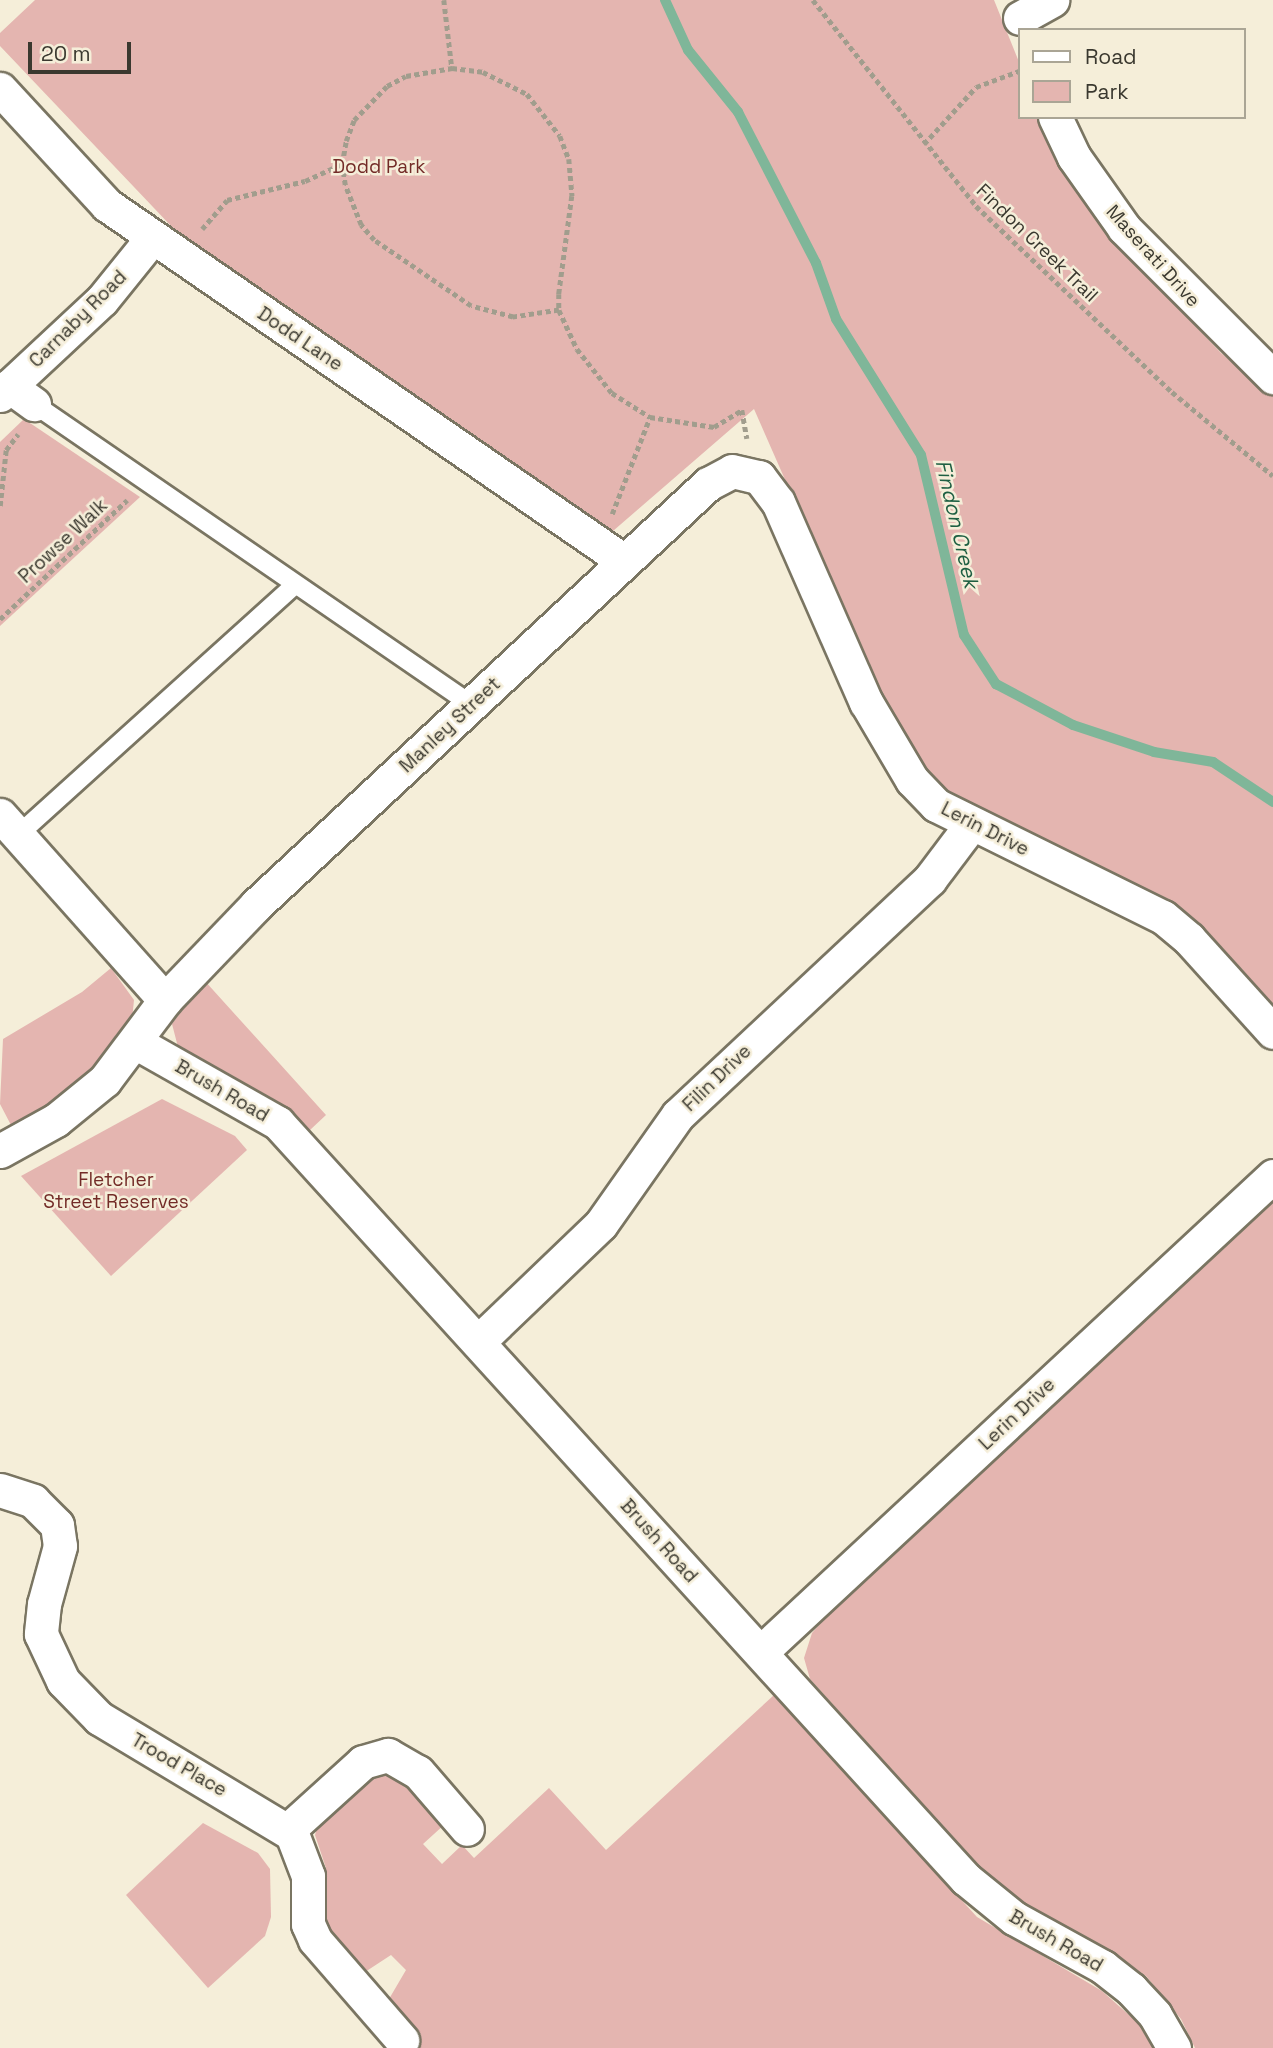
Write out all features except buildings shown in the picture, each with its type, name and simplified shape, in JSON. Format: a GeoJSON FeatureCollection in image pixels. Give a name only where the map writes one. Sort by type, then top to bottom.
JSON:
{"type":"FeatureCollection","features":[{"type":"Feature","properties":{"kind":"street"},"geometry":{"type":"LineString","coordinates":[[1019,16],[1052,0]]}},
{"type":"Feature","properties":{"kind":"street","name":"Dodd Lane"},"geometry":{"type":"LineString","coordinates":[[0,89],[107,205],[624,561]]}},
{"type":"Feature","properties":{"kind":"street","name":"Maserati Drive"},"geometry":{"type":"LineString","coordinates":[[1056,119],[1074,157],[1124,228],[1201,310],[1273,377]]}},
{"type":"Feature","properties":{"kind":"street","name":"Carnaby Road"},"geometry":{"type":"LineString","coordinates":[[14,395],[102,300],[152,238]]}},
{"type":"Feature","properties":{"kind":"street","name":"Manley Street"},"geometry":{"type":"LineString","coordinates":[[0,1151],[82,1101],[135,1042],[165,1000],[256,905],[624,561],[720,475],[747,472]]}},
{"type":"Feature","properties":{"kind":"street","name":"Lerin Drive"},"geometry":{"type":"LineString","coordinates":[[747,472],[759,477],[778,502],[887,743],[912,780],[936,805],[970,826],[1163,917],[1189,939],[1273,1032]]}},
{"type":"Feature","properties":{"kind":"street"},"geometry":{"type":"LineString","coordinates":[[9,825],[165,1000]]}},
{"type":"Feature","properties":{"kind":"street","name":"Filin Drive"},"geometry":{"type":"LineString","coordinates":[[478,1342],[601,1224],[678,1115],[930,879],[970,826]]}},
{"type":"Feature","properties":{"kind":"street","name":"Brush Road"},"geometry":{"type":"LineString","coordinates":[[135,1042],[278,1123],[985,1899],[1131,1989],[1155,2015],[1174,2048]]}},
{"type":"Feature","properties":{"kind":"street","name":"Lerin Drive"},"geometry":{"type":"LineString","coordinates":[[761,1652],[1273,1176]]}},
{"type":"Feature","properties":{"kind":"street","name":"Trood Place"},"geometry":{"type":"LineString","coordinates":[[0,1490],[33,1501],[57,1525],[60,1546],[44,1604],[41,1634],[63,1681],[99,1718],[288,1830]]}},
{"type":"Feature","properties":{"kind":"street"},"geometry":{"type":"LineString","coordinates":[[402,2040],[315,1940],[308,1924],[303,1853],[288,1830],[363,1762],[388,1755],[418,1772],[467,1829]]}},
{"type":"Feature","properties":{"kind":"lane"},"geometry":{"type":"LineString","coordinates":[[14,395],[472,705]]}},
{"type":"Feature","properties":{"kind":"lane"},"geometry":{"type":"LineString","coordinates":[[9,825],[293,586]]}},
{"type":"Feature","properties":{"kind":"path"},"geometry":{"type":"LineString","coordinates":[[444,0],[452,68]]}},
{"type":"Feature","properties":{"kind":"path","name":"Findon Creek Trail"},"geometry":{"type":"LineString","coordinates":[[813,0],[924,144],[976,206],[1101,325],[1273,476]]}},
{"type":"Feature","properties":{"kind":"path"},"geometry":{"type":"LineString","coordinates":[[559,310],[513,317],[492,314],[451,293],[374,240],[361,225],[349,204],[342,164],[354,120],[369,100],[406,76],[452,68],[483,72],[527,94],[560,136],[569,159],[572,196],[559,272],[559,310],[594,374],[650,417],[696,428],[714,426],[742,410],[747,472]]}},
{"type":"Feature","properties":{"kind":"path"},"geometry":{"type":"LineString","coordinates":[[924,144],[976,87],[1018,71]]}},
{"type":"Feature","properties":{"kind":"path"},"geometry":{"type":"LineString","coordinates":[[182,258],[227,200],[305,181],[342,164]]}},
{"type":"Feature","properties":{"kind":"path"},"geometry":{"type":"LineString","coordinates":[[0,506],[6,450],[29,422],[14,395]]}},
{"type":"Feature","properties":{"kind":"path"},"geometry":{"type":"LineString","coordinates":[[595,541],[607,528],[650,417]]}},
{"type":"Feature","properties":{"kind":"path","name":"Prowse Walk"},"geometry":{"type":"LineString","coordinates":[[0,619],[145,484]]}},
{"type":"Feature","properties":{"kind":"green space","name":"Dodd Park"},"geometry":{"type":"Polygon","coordinates":[[[35,0],[994,0],[1018,60],[1018,119],[1039,119],[1076,192],[1108,233],[1221,353],[1273,396],[1273,1008],[1199,925],[1182,913],[943,791],[924,772],[866,664],[754,409],[613,531],[172,227],[0,46],[0,33],[35,0]]]}},
{"type":"Feature","properties":{"kind":"green space"},"geometry":{"type":"Polygon","coordinates":[[[24,419],[140,497],[0,626],[0,442],[24,419]]]}},
{"type":"Feature","properties":{"kind":"green space","name":"Fletcher Street Reserves"},"geometry":{"type":"Polygon","coordinates":[[[111,968],[134,1000],[132,1020],[94,1071],[60,1101],[12,1127],[0,1104],[3,1039],[82,992],[111,968]]]}},
{"type":"Feature","properties":{"kind":"green space"},"geometry":{"type":"Polygon","coordinates":[[[204,980],[326,1115],[310,1130],[269,1097],[179,1051],[172,1024],[204,980]]]}},
{"type":"Feature","properties":{"kind":"green space","name":"Fletcher Street Reserves"},"geometry":{"type":"Polygon","coordinates":[[[162,1099],[235,1136],[247,1150],[111,1276],[21,1176],[162,1099]]]}},
{"type":"Feature","properties":{"kind":"green space"},"geometry":{"type":"Polygon","coordinates":[[[1273,1202],[1273,2048],[1195,2048],[1181,2019],[1146,1976],[1017,1900],[972,1859],[810,1679],[804,1658],[812,1633],[824,1619],[1273,1202]]]}},
{"type":"Feature","properties":{"kind":"green space"},"geometry":{"type":"Polygon","coordinates":[[[774,1695],[977,1917],[1102,1991],[1137,2022],[1153,2048],[395,2048],[416,2028],[389,1999],[406,1970],[391,1955],[365,1972],[330,1934],[323,1918],[326,1868],[315,1835],[319,1821],[369,1776],[387,1770],[403,1780],[445,1824],[423,1844],[442,1864],[462,1845],[474,1858],[549,1788],[606,1850],[774,1695]]]}},
{"type":"Feature","properties":{"kind":"green space"},"geometry":{"type":"Polygon","coordinates":[[[203,1823],[258,1853],[270,1869],[271,1917],[265,1936],[208,1988],[126,1895],[203,1823]]]}},
{"type":"Feature","properties":{"kind":"waterway","name":"Findon Creek"},"geometry":{"type":"LineString","coordinates":[[665,0],[688,50],[738,112],[816,263],[836,319],[921,455],[964,635],[996,684],[1073,725],[1154,752],[1213,762],[1273,802]]}}]}
